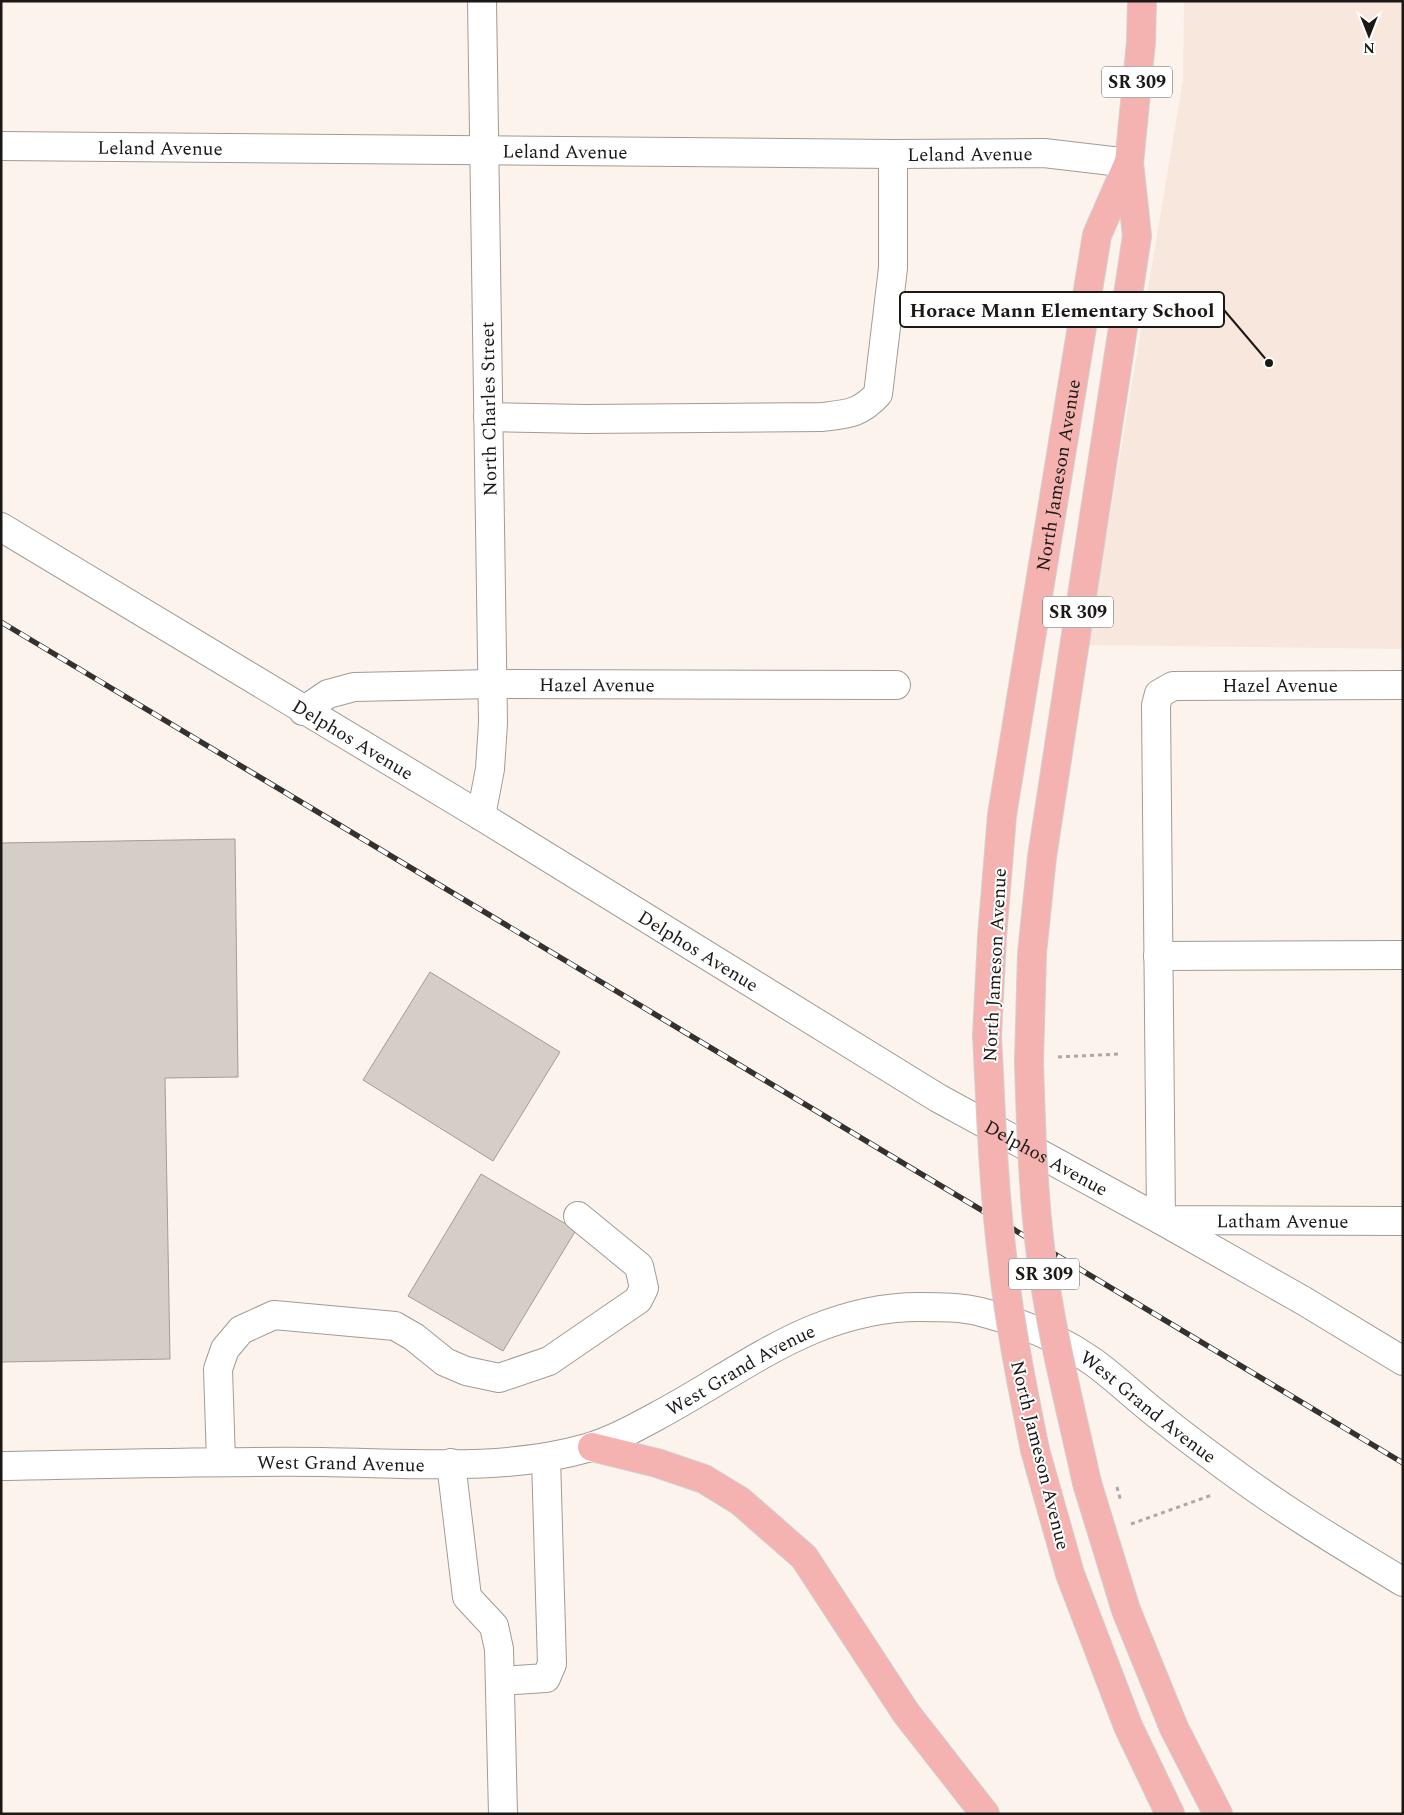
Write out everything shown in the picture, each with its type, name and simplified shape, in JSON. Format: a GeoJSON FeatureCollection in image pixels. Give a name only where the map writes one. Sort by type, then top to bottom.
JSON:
{"type":"FeatureCollection","features":[{"type":"Feature","properties":{"kind":"main road","name":"North Jameson Avenue"},"geometry":{"type":"LineString","coordinates":[[1142,1],[1141,42],[1129,163],[1137,236],[1042,857],[1032,953],[1029,1062],[1033,1173],[1042,1263],[1059,1356],[1087,1483],[1126,1610],[1174,1728],[1218,1814]]}},
{"type":"Feature","properties":{"kind":"main road","name":"North Jameson Avenue"},"geometry":{"type":"LineString","coordinates":[[1129,163],[1097,235],[1004,805],[992,937],[988,1036],[994,1169],[1002,1256],[1016,1359],[1035,1450],[1070,1574],[1128,1726],[1170,1814]]}},
{"type":"Feature","properties":{"kind":"main road"},"geometry":{"type":"LineString","coordinates":[[592,1447],[657,1462],[704,1479],[740,1501],[804,1557],[906,1713],[985,1814]]}},
{"type":"Feature","properties":{"kind":"street","name":"North Charles Street"},"geometry":{"type":"LineString","coordinates":[[481,816],[490,769],[493,723],[482,1]]}},
{"type":"Feature","properties":{"kind":"street","name":"Leland Avenue"},"geometry":{"type":"LineString","coordinates":[[1,146],[893,154],[1044,153],[1129,163]]}},
{"type":"Feature","properties":{"kind":"street"},"geometry":{"type":"LineString","coordinates":[[488,417],[585,419],[822,417],[853,413],[868,406],[878,394],[893,268],[893,154]]}},
{"type":"Feature","properties":{"kind":"street","name":"Delphos Avenue"},"geometry":{"type":"LineString","coordinates":[[1,527],[303,711],[481,816],[938,1098],[1304,1301],[1403,1362]]}},
{"type":"Feature","properties":{"kind":"street","name":"Hazel Avenue"},"geometry":{"type":"LineString","coordinates":[[303,711],[328,694],[354,687],[492,684],[896,685]]}},
{"type":"Feature","properties":{"kind":"street","name":"Hazel Avenue"},"geometry":{"type":"LineString","coordinates":[[1158,956],[1156,705],[1159,694],[1173,686],[1403,685]]}},
{"type":"Feature","properties":{"kind":"street"},"geometry":{"type":"LineString","coordinates":[[1161,1220],[1158,956],[1403,955]]}},
{"type":"Feature","properties":{"kind":"street"},"geometry":{"type":"LineString","coordinates":[[221,1462],[218,1369],[225,1349],[241,1330],[274,1315],[396,1326],[414,1337],[445,1362],[466,1370],[500,1378],[549,1361],[557,1356],[638,1300],[644,1288],[639,1266],[578,1216]]}},
{"type":"Feature","properties":{"kind":"street","name":"Latham Avenue"},"geometry":{"type":"LineString","coordinates":[[1161,1220],[1403,1221]]}},
{"type":"Feature","properties":{"kind":"street","name":"West Grand Avenue"},"geometry":{"type":"LineString","coordinates":[[1,1466],[221,1462],[451,1463],[546,1458],[592,1447],[641,1425],[694,1396],[765,1352],[827,1322],[895,1307],[938,1307],[977,1311],[1018,1323],[1055,1339],[1092,1362],[1233,1472],[1309,1525],[1403,1582]]}},
{"type":"Feature","properties":{"kind":"street"},"geometry":{"type":"LineString","coordinates":[[500,1681],[546,1678],[552,1664],[546,1458]]}},
{"type":"Feature","properties":{"kind":"street"},"geometry":{"type":"LineString","coordinates":[[451,1463],[467,1597],[494,1626],[499,1649],[503,1814]]}},
{"type":"Feature","properties":{"kind":"path"},"geometry":{"type":"LineString","coordinates":[[1058,1066],[1058,1057],[1120,1054]]}},
{"type":"Feature","properties":{"kind":"path"},"geometry":{"type":"LineString","coordinates":[[1116,1484],[1121,1502]]}},
{"type":"Feature","properties":{"kind":"path"},"geometry":{"type":"LineString","coordinates":[[1132,1524],[1201,1498]]}},
{"type":"Feature","properties":{"kind":"shaded area"},"geometry":{"type":"Polygon","coordinates":[[[1184,1],[1403,1],[1403,649],[1088,645],[1183,80],[1184,1]]]}},
{"type":"Feature","properties":{"kind":"building"},"geometry":{"type":"Polygon","coordinates":[[[235,839],[238,1077],[165,1078],[170,1359],[1,1362],[1,843],[235,839]]]}},
{"type":"Feature","properties":{"kind":"building"},"geometry":{"type":"Polygon","coordinates":[[[430,972],[560,1052],[493,1161],[363,1080],[430,972]]]}},
{"type":"Feature","properties":{"kind":"building"},"geometry":{"type":"Polygon","coordinates":[[[481,1174],[576,1230],[503,1351],[408,1296],[481,1174]]]}},
{"type":"Feature","properties":{"kind":"railway"},"geometry":{"type":"LineString","coordinates":[[1,622],[1403,1463]]}},
{"type":"Feature","properties":{"kind":"place","name":"Horace Mann Elementary School"},"geometry":{"type":"Point","coordinates":[1269,363]}}]}
